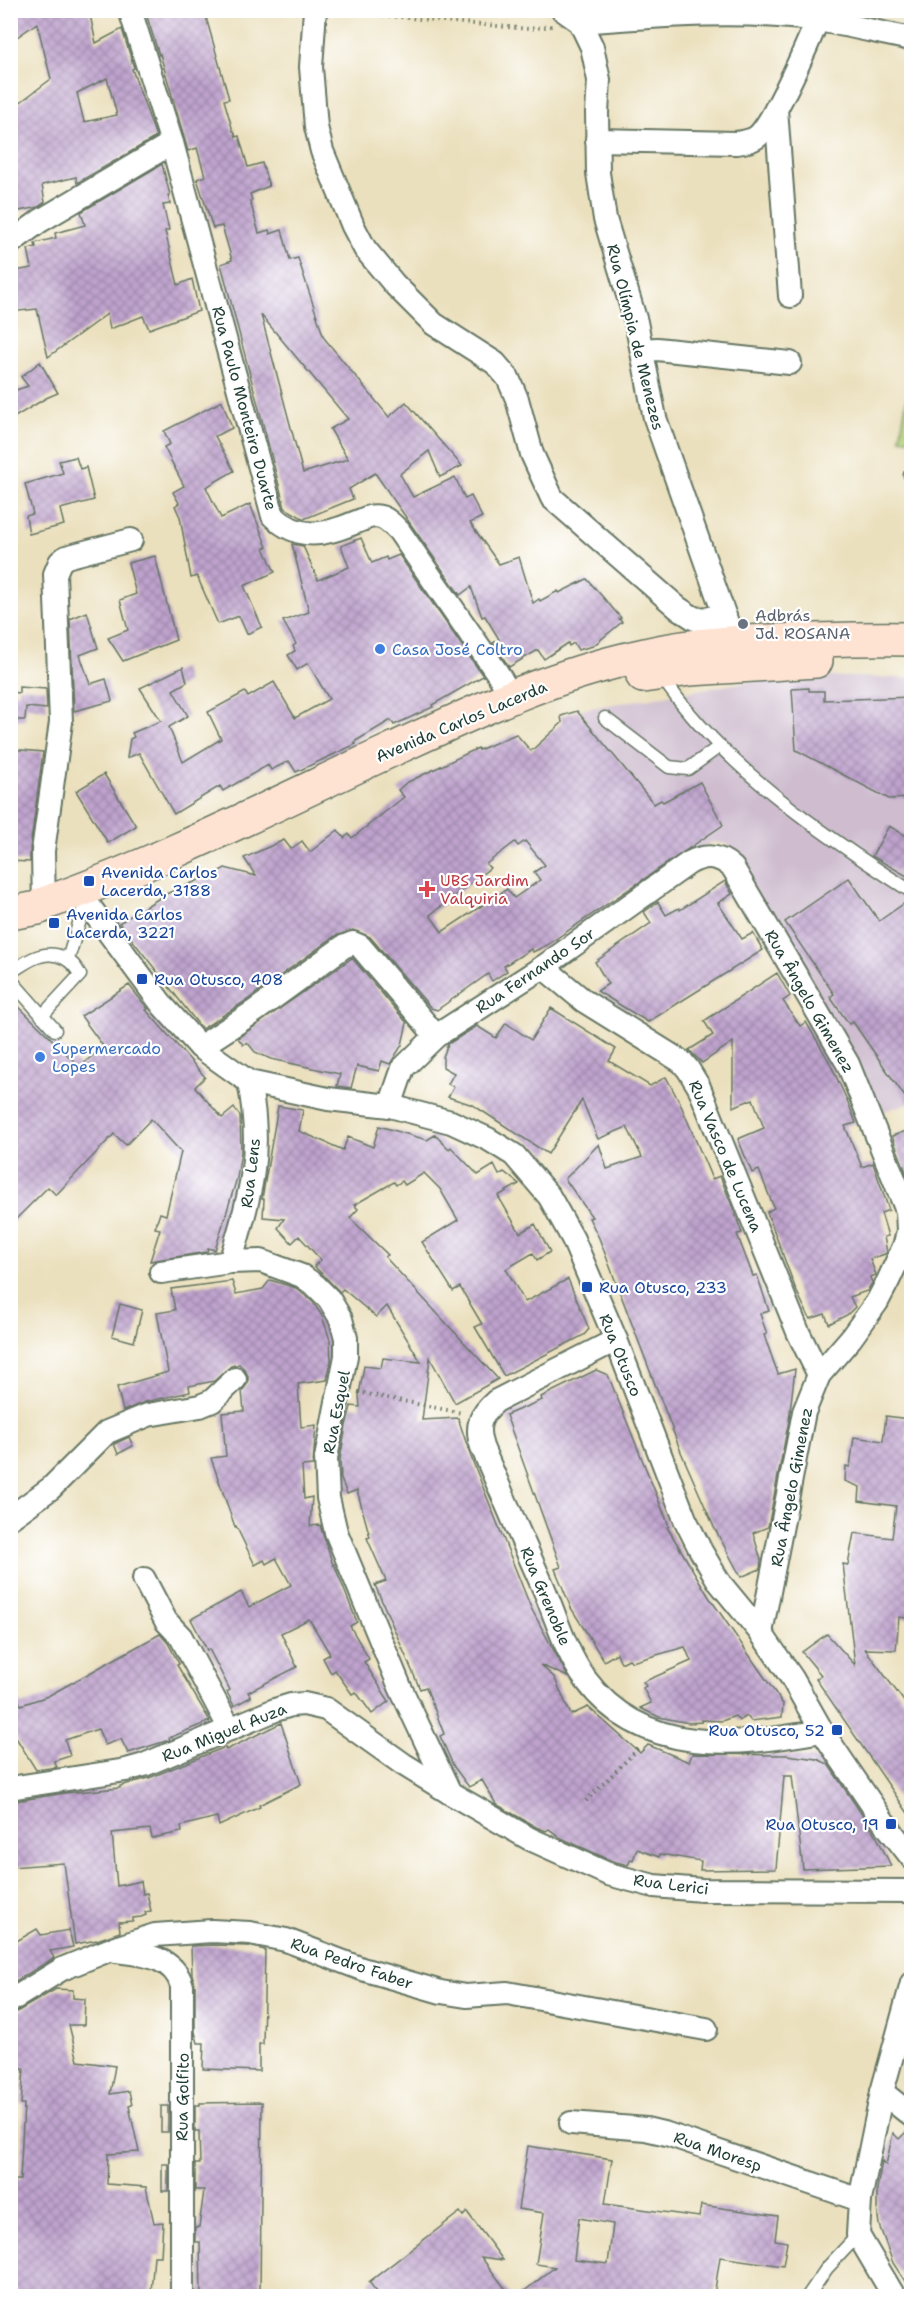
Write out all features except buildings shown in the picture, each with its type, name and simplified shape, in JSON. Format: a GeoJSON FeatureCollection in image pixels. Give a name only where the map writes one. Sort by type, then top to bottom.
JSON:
{"type":"FeatureCollection","features":[{"type":"Feature","properties":{"kind":"main road","name":"Avenida Carlos Lacerda"},"geometry":{"type":"LineString","coordinates":[[34,909],[173,875],[477,731],[571,693],[624,678],[692,645],[732,641],[912,639]]}},
{"type":"Feature","properties":{"kind":"main road","name":"Avenida Carlos Lacerda"},"geometry":{"type":"LineString","coordinates":[[732,641],[836,660],[912,662]]}},
{"type":"Feature","properties":{"kind":"main road","name":"Avenida Carlos Lacerda"},"geometry":{"type":"LineString","coordinates":[[82,896],[175,850],[511,696],[580,672],[656,663]]}},
{"type":"Feature","properties":{"kind":"street","name":"Rua Paulo Monteiro Duarte"},"geometry":{"type":"LineString","coordinates":[[130,10],[172,143],[273,516],[292,530],[313,535],[378,515],[387,520],[399,531],[511,696]]}},
{"type":"Feature","properties":{"kind":"street"},"geometry":{"type":"LineString","coordinates":[[315,10],[311,67],[316,127],[322,151],[352,226],[365,249],[426,317],[495,363],[508,378],[517,399],[532,454],[552,498],[678,608],[696,619],[703,620],[732,641]]}},
{"type":"Feature","properties":{"kind":"street"},"geometry":{"type":"LineString","coordinates":[[597,140],[736,143],[749,141],[762,131],[776,109],[819,15]]}},
{"type":"Feature","properties":{"kind":"street"},"geometry":{"type":"LineString","coordinates":[[572,16],[819,15],[912,39]]}},
{"type":"Feature","properties":{"kind":"street","name":"Rua Olímpia de Menezes"},"geometry":{"type":"LineString","coordinates":[[572,16],[592,47],[599,80],[598,174],[605,219],[626,284],[655,418],[732,641]]}},
{"type":"Feature","properties":{"kind":"street"},"geometry":{"type":"LineString","coordinates":[[776,109],[790,296]]}},
{"type":"Feature","properties":{"kind":"street"},"geometry":{"type":"LineString","coordinates":[[10,243],[40,221],[172,143]]}},
{"type":"Feature","properties":{"kind":"street"},"geometry":{"type":"LineString","coordinates":[[642,350],[657,349],[790,363]]}},
{"type":"Feature","properties":{"kind":"street"},"geometry":{"type":"LineString","coordinates":[[34,909],[61,722],[55,573],[60,562],[66,557],[131,540]]}},
{"type":"Feature","properties":{"kind":"street","name":"Rua Fernando Sor"},"geometry":{"type":"LineString","coordinates":[[390,1106],[403,1068],[436,1036],[543,967],[689,863],[705,856]]}},
{"type":"Feature","properties":{"kind":"street","name":"Rua Ângelo Gimenez"},"geometry":{"type":"LineString","coordinates":[[705,856],[719,858],[733,868],[848,1064],[907,1211],[908,1231],[905,1244],[883,1292],[851,1338],[819,1375],[804,1412],[761,1633]]}},
{"type":"Feature","properties":{"kind":"street","name":"Rua Otusco"},"geometry":{"type":"LineString","coordinates":[[82,896],[163,1006],[200,1047],[249,1082],[328,1099],[390,1106],[451,1122],[488,1139],[514,1155],[549,1196],[573,1239],[616,1340],[688,1527],[719,1582],[761,1633],[792,1678],[822,1731],[883,1821],[912,1858]]}},
{"type":"Feature","properties":{"kind":"street"},"geometry":{"type":"LineString","coordinates":[[200,1047],[255,1011],[343,947],[353,943],[360,946],[436,1036]]}},
{"type":"Feature","properties":{"kind":"street","name":"Rua Vasco de Lucena"},"geometry":{"type":"LineString","coordinates":[[543,967],[584,1001],[676,1058],[688,1069],[699,1087],[798,1332],[819,1375]]}},
{"type":"Feature","properties":{"kind":"street","name":"Rua Lens"},"geometry":{"type":"LineString","coordinates":[[231,1262],[246,1212],[256,1156],[256,1128],[249,1082]]}},
{"type":"Feature","properties":{"kind":"street","name":"Rua Esquel"},"geometry":{"type":"LineString","coordinates":[[160,1272],[231,1262],[261,1261],[302,1276],[316,1286],[329,1299],[341,1319],[346,1338],[346,1356],[326,1458],[328,1498],[336,1532],[400,1687],[450,1793]]}},
{"type":"Feature","properties":{"kind":"street"},"geometry":{"type":"LineString","coordinates":[[481,1416],[496,1401],[508,1394],[616,1340]]}},
{"type":"Feature","properties":{"kind":"street"},"geometry":{"type":"LineString","coordinates":[[10,1518],[51,1488],[107,1431],[148,1414],[200,1407],[212,1401],[235,1379]]}},
{"type":"Feature","properties":{"kind":"street","name":"Rua Grenoble"},"geometry":{"type":"LineString","coordinates":[[481,1416],[477,1434],[565,1643],[586,1680],[610,1707],[633,1723],[654,1732],[684,1740],[715,1742],[791,1737],[822,1731]]}},
{"type":"Feature","properties":{"kind":"street"},"geometry":{"type":"LineString","coordinates":[[144,1579],[166,1621],[180,1638],[195,1663],[230,1729]]}},
{"type":"Feature","properties":{"kind":"street","name":"Rua Miguel Auza"},"geometry":{"type":"LineString","coordinates":[[10,1788],[126,1770],[291,1705],[312,1704],[334,1713],[403,1764],[450,1793]]}},
{"type":"Feature","properties":{"kind":"street","name":"Rua Lerici"},"geometry":{"type":"LineString","coordinates":[[450,1793],[530,1839],[608,1874],[654,1886],[702,1890],[912,1891]]}},
{"type":"Feature","properties":{"kind":"street","name":"Rua Pedro Faber"},"geometry":{"type":"LineString","coordinates":[[10,2001],[62,1969],[109,1950],[155,1935],[212,1931],[250,1933],[286,1940],[362,1969],[441,1992],[466,1996],[507,1993],[706,2029]]}},
{"type":"Feature","properties":{"kind":"street","name":"Rua Golfito"},"geometry":{"type":"LineString","coordinates":[[109,1950],[150,1956],[166,1962],[179,1977],[182,1986],[182,2296]]}},
{"type":"Feature","properties":{"kind":"street"},"geometry":{"type":"LineString","coordinates":[[894,2296],[858,2235],[860,2200],[882,2092],[912,1983]]}},
{"type":"Feature","properties":{"kind":"street"},"geometry":{"type":"LineString","coordinates":[[882,2092],[912,2116]]}},
{"type":"Feature","properties":{"kind":"street","name":"Rua Moresp"},"geometry":{"type":"LineString","coordinates":[[571,2123],[646,2129],[667,2134],[860,2200]]}},
{"type":"Feature","properties":{"kind":"lane"},"geometry":{"type":"LineString","coordinates":[[656,663],[680,704],[720,746],[791,809],[912,892]]}},
{"type":"Feature","properties":{"kind":"lane"},"geometry":{"type":"LineString","coordinates":[[605,718],[669,766],[688,769],[720,746]]}},
{"type":"Feature","properties":{"kind":"lane"},"geometry":{"type":"LineString","coordinates":[[68,959],[82,896]]}},
{"type":"Feature","properties":{"kind":"lane"},"geometry":{"type":"LineString","coordinates":[[10,972],[40,956],[58,955],[68,959],[76,967],[80,975],[42,1016]]}},
{"type":"Feature","properties":{"kind":"lane"},"geometry":{"type":"LineString","coordinates":[[10,979],[55,1030]]}},
{"type":"Feature","properties":{"kind":"lane"},"geometry":{"type":"LineString","coordinates":[[808,2296],[827,2268],[858,2235]]}},
{"type":"Feature","properties":{"kind":"path"},"geometry":{"type":"LineString","coordinates":[[334,10],[528,28],[572,16]]}},
{"type":"Feature","properties":{"kind":"path"},"geometry":{"type":"LineString","coordinates":[[340,1389],[481,1416]]}},
{"type":"Feature","properties":{"kind":"path"},"geometry":{"type":"LineString","coordinates":[[586,1802],[654,1732]]}},
{"type":"Feature","properties":{"kind":"shaded area"},"geometry":{"type":"Polygon","coordinates":[[[782,676],[911,678],[911,1102],[878,1113],[727,844],[712,842],[684,859],[578,710],[782,676]]]}},
{"type":"Feature","properties":{"kind":"green space"},"geometry":{"type":"Polygon","coordinates":[[[911,373],[912,440],[900,438],[911,373]]]}},
{"type":"Feature","properties":{"kind":"place","name":"Adbrás Jd. ROSANA"},"geometry":{"type":"Point","coordinates":[743,624]}},
{"type":"Feature","properties":{"kind":"place","name":"Casa José Coltro"},"geometry":{"type":"Point","coordinates":[380,649]}},
{"type":"Feature","properties":{"kind":"place","name":"Avenida Carlos Lacerda, 3188"},"geometry":{"type":"Point","coordinates":[89,881]}},
{"type":"Feature","properties":{"kind":"place","name":"UBS Jardim Valquiria"},"geometry":{"type":"Point","coordinates":[427,889]}},
{"type":"Feature","properties":{"kind":"place","name":"Avenida Carlos Lacerda, 3221"},"geometry":{"type":"Point","coordinates":[54,923]}},
{"type":"Feature","properties":{"kind":"place","name":"Rua Otusco, 408"},"geometry":{"type":"Point","coordinates":[142,979]}},
{"type":"Feature","properties":{"kind":"place","name":"Supermercado Lopes"},"geometry":{"type":"Point","coordinates":[40,1057]}},
{"type":"Feature","properties":{"kind":"place","name":"Rua Otusco, 233"},"geometry":{"type":"Point","coordinates":[587,1287]}},
{"type":"Feature","properties":{"kind":"place","name":"Rua Otusco, 52"},"geometry":{"type":"Point","coordinates":[837,1730]}},
{"type":"Feature","properties":{"kind":"place","name":"Rua Otusco, 19"},"geometry":{"type":"Point","coordinates":[891,1824]}}]}
